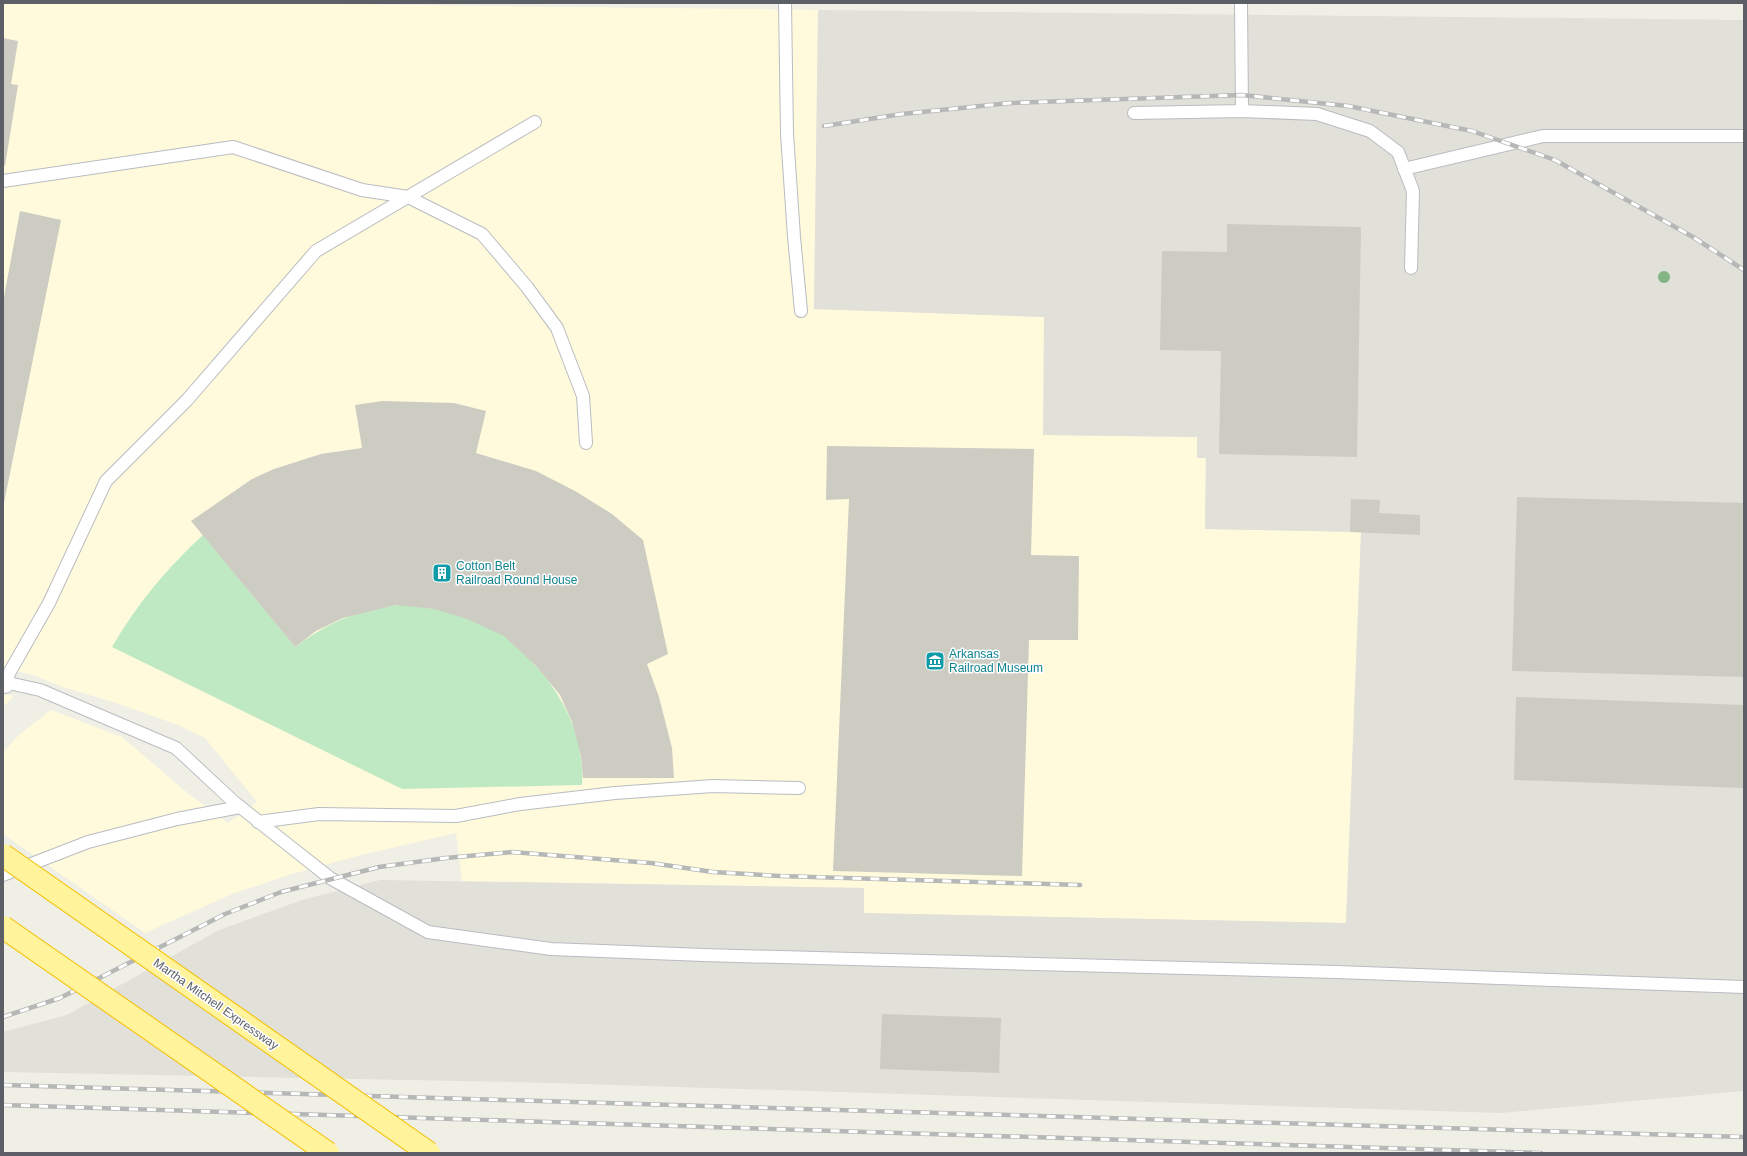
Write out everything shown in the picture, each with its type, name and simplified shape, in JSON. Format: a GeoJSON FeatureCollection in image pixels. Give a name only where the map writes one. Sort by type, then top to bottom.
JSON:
{"type":"FeatureCollection","features":[{"type":"Feature","properties":{"kind":"highway","name":"Martha Mitchell Expressway"},"geometry":{"type":"LineString","coordinates":[[3,855],[429,1153]]}},
{"type":"Feature","properties":{"kind":"highway"},"geometry":{"type":"LineString","coordinates":[[3,927],[328,1153]]}},
{"type":"Feature","properties":{"kind":"lane"},"geometry":{"type":"LineString","coordinates":[[785,3],[787,134],[801,311]]}},
{"type":"Feature","properties":{"kind":"lane"},"geometry":{"type":"LineString","coordinates":[[1241,3],[1242,111]]}},
{"type":"Feature","properties":{"kind":"lane"},"geometry":{"type":"LineString","coordinates":[[1134,113],[1242,111],[1317,114],[1370,131],[1398,152],[1413,191],[1411,268]]}},
{"type":"Feature","properties":{"kind":"lane"},"geometry":{"type":"LineString","coordinates":[[535,122],[316,251],[188,400],[106,481],[49,603],[3,682],[40,690],[176,748],[240,807],[330,878],[428,932],[551,949],[704,955],[1337,972],[1744,987]]}},
{"type":"Feature","properties":{"kind":"lane"},"geometry":{"type":"LineString","coordinates":[[1404,168],[1543,136],[1744,136]]}},
{"type":"Feature","properties":{"kind":"lane"},"geometry":{"type":"LineString","coordinates":[[3,181],[233,147],[362,190],[408,196],[482,234],[527,287],[553,322],[557,328],[583,396],[586,443]]}},
{"type":"Feature","properties":{"kind":"lane"},"geometry":{"type":"LineString","coordinates":[[258,822],[319,814],[456,816],[520,804],[615,793],[713,786],[799,788]]}},
{"type":"Feature","properties":{"kind":"lane"},"geometry":{"type":"LineString","coordinates":[[3,875],[88,842],[177,819],[240,807]]}},
{"type":"Feature","properties":{"kind":"shaded area"},"geometry":{"type":"Polygon","coordinates":[[[3,3],[252,3],[818,10],[814,309],[1044,317],[1044,435],[1197,437],[1206,458],[1205,529],[1361,532],[1346,923],[864,913],[864,888],[462,881],[456,833],[361,855],[292,874],[232,894],[145,933],[3,834],[3,752],[20,734],[51,710],[122,737],[190,795],[228,823],[257,802],[205,738],[178,725],[116,703],[63,687],[33,675],[3,668],[3,3]]]}},
{"type":"Feature","properties":{"kind":"shaded area"},"geometry":{"type":"Polygon","coordinates":[[[818,10],[1744,20],[1744,1091],[1501,1113],[554,1083],[3,1072],[3,1032],[67,1015],[219,930],[302,900],[380,880],[864,888],[864,913],[1346,923],[1361,532],[1205,529],[1206,458],[1197,458],[1197,437],[1043,435],[1044,317],[814,309],[818,10]]]}},
{"type":"Feature","properties":{"kind":"shaded area"},"geometry":{"type":"Polygon","coordinates":[[[3,694],[14,696],[3,707],[3,694]]]}},
{"type":"Feature","properties":{"kind":"green space"},"geometry":{"type":"Polygon","coordinates":[[[203,535],[295,647],[323,628],[343,619],[364,612],[397,605],[424,607],[452,613],[479,623],[503,635],[537,667],[549,682],[568,713],[579,748],[582,766],[582,785],[402,789],[112,647],[153,587],[177,560],[203,535]]]}},
{"type":"Feature","properties":{"kind":"building"},"geometry":{"type":"Polygon","coordinates":[[[3,38],[18,41],[11,84],[18,85],[5,166],[3,165],[3,38]]]}},
{"type":"Feature","properties":{"kind":"building"},"geometry":{"type":"Polygon","coordinates":[[[20,211],[61,220],[4,503],[3,302],[20,211]]]}},
{"type":"Feature","properties":{"kind":"building"},"geometry":{"type":"Polygon","coordinates":[[[1227,224],[1361,227],[1357,457],[1219,454],[1221,351],[1160,350],[1162,251],[1227,252],[1227,224]]]}},
{"type":"Feature","properties":{"kind":"building","name":"Cotton Belt Railroad Round House"},"geometry":{"type":"Polygon","coordinates":[[[382,401],[454,403],[486,411],[476,453],[536,471],[575,491],[612,514],[643,540],[668,654],[647,664],[659,697],[672,748],[674,778],[583,778],[581,756],[572,722],[560,695],[536,666],[504,636],[467,619],[434,609],[396,605],[343,618],[316,631],[295,647],[191,521],[252,479],[274,469],[321,454],[362,448],[355,405],[382,401]]]}},
{"type":"Feature","properties":{"kind":"building","name":"Arkansas Railroad Museum"},"geometry":{"type":"Polygon","coordinates":[[[827,446],[1034,449],[1031,555],[1079,556],[1078,640],[1029,640],[1022,876],[833,871],[849,499],[826,500],[827,446]]]}},
{"type":"Feature","properties":{"kind":"building"},"geometry":{"type":"Polygon","coordinates":[[[1517,497],[1744,503],[1744,677],[1512,671],[1517,497]]]}},
{"type":"Feature","properties":{"kind":"building"},"geometry":{"type":"Polygon","coordinates":[[[1351,499],[1380,500],[1379,513],[1420,515],[1420,535],[1350,532],[1351,499]]]}},
{"type":"Feature","properties":{"kind":"building"},"geometry":{"type":"Polygon","coordinates":[[[1516,697],[1744,705],[1744,788],[1514,780],[1516,697]]]}},
{"type":"Feature","properties":{"kind":"building"},"geometry":{"type":"Polygon","coordinates":[[[882,1014],[1001,1018],[999,1073],[880,1069],[882,1014]]]}},
{"type":"Feature","properties":{"kind":"railway"},"geometry":{"type":"LineString","coordinates":[[824,126],[902,114],[1010,103],[1242,95],[1348,106],[1472,131],[1555,160],[1693,237],[1744,270]]}},
{"type":"Feature","properties":{"kind":"railway"},"geometry":{"type":"LineString","coordinates":[[3,1017],[60,998],[225,914],[281,892],[379,867],[446,858],[512,852],[651,863],[713,872],[780,876],[1080,885]]}},
{"type":"Feature","properties":{"kind":"railway"},"geometry":{"type":"LineString","coordinates":[[3,1085],[1744,1137]]}},
{"type":"Feature","properties":{"kind":"railway"},"geometry":{"type":"LineString","coordinates":[[3,1105],[1541,1153]]}},
{"type":"Feature","properties":{"kind":"place","name":"Cotton Belt Railroad Round House"},"geometry":{"type":"Point","coordinates":[442,573]}},
{"type":"Feature","properties":{"kind":"place","name":"Arkansas Railroad Museum"},"geometry":{"type":"Point","coordinates":[935,661]}}]}
